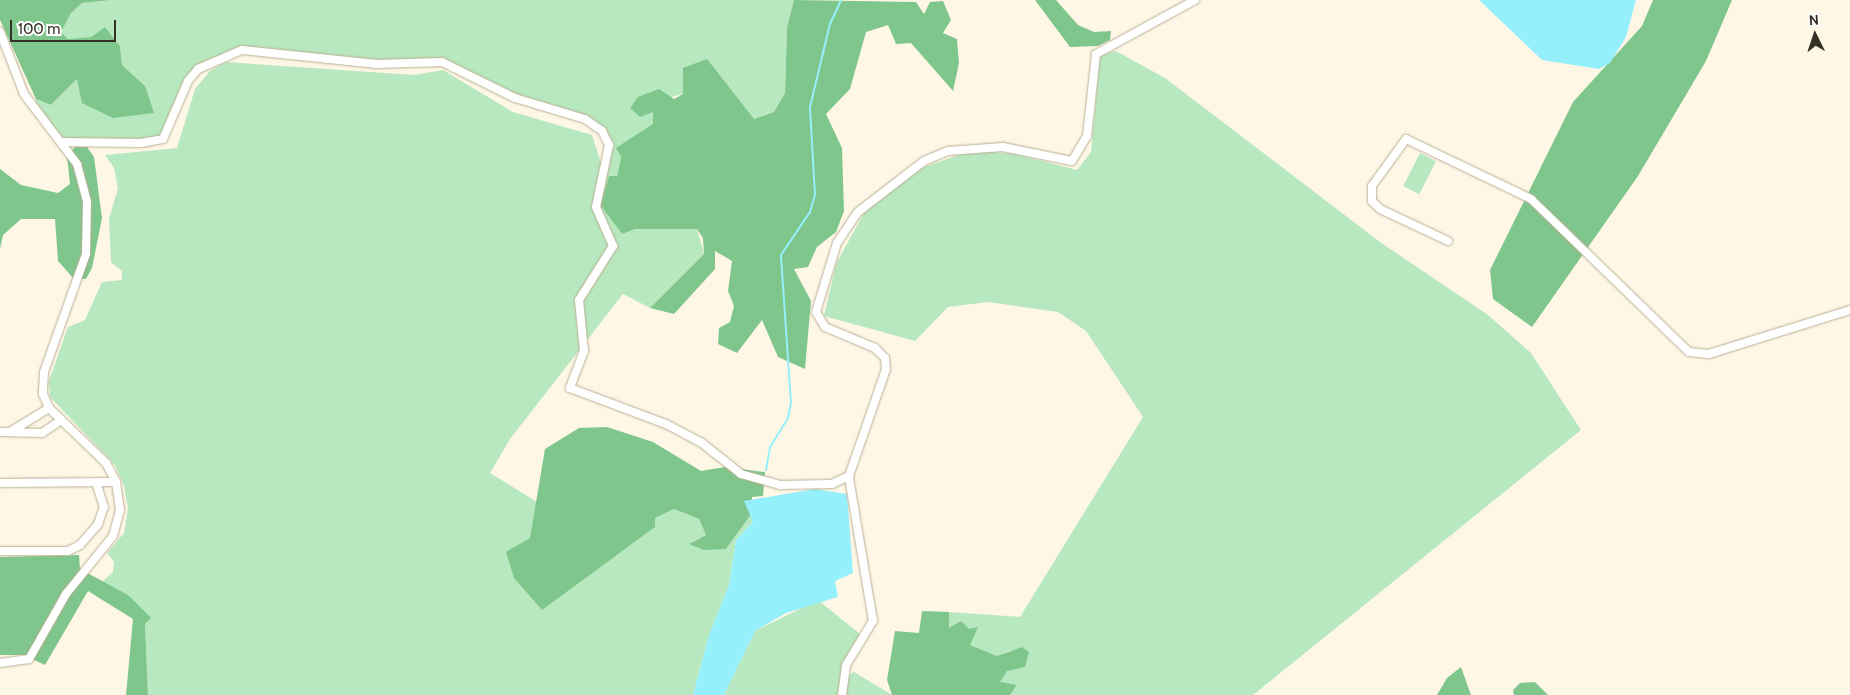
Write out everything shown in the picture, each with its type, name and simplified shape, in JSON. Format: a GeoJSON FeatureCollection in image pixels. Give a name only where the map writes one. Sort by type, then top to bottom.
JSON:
{"type":"FeatureCollection","features":[{"type":"Feature","properties":{"kind":"street"},"geometry":{"type":"LineString","coordinates":[[842,695],[846,665],[872,621],[848,477],[886,360],[864,341],[824,327],[816,312],[837,243],[858,212],[924,162],[948,151],[1003,147],[1072,161],[1087,136],[1096,54],[1195,0]]}},
{"type":"Feature","properties":{"kind":"street"},"geometry":{"type":"LineString","coordinates":[[0,32],[24,94],[77,164],[88,229],[86,254],[42,383],[49,408],[97,451],[116,482],[120,510],[113,536],[66,594],[29,660],[0,663]]}},
{"type":"Feature","properties":{"kind":"street"},"geometry":{"type":"LineString","coordinates":[[61,142],[141,143],[163,139],[188,81],[198,69],[242,50],[377,64],[442,62],[515,98],[585,119],[602,131],[608,145],[596,207],[612,246],[578,300],[584,351],[570,388],[666,424],[702,443],[741,474],[765,483],[832,484],[848,477]]}},
{"type":"Feature","properties":{"kind":"street"},"geometry":{"type":"LineString","coordinates":[[1448,241],[1380,209],[1372,200],[1372,186],[1406,139],[1531,199],[1689,352],[1709,354],[1850,310]]}},
{"type":"Feature","properties":{"kind":"street"},"geometry":{"type":"LineString","coordinates":[[4,432],[49,408]]}},
{"type":"Feature","properties":{"kind":"street"},"geometry":{"type":"LineString","coordinates":[[4,432],[42,433],[61,420]]}},
{"type":"Feature","properties":{"kind":"street"},"geometry":{"type":"LineString","coordinates":[[0,483],[116,482]]}},
{"type":"Feature","properties":{"kind":"street"},"geometry":{"type":"LineString","coordinates":[[0,552],[68,551],[80,545],[98,524],[104,507],[96,483]]}},
{"type":"Feature","properties":{"kind":"green space"},"geometry":{"type":"Polygon","coordinates":[[[0,0],[111,0],[82,3],[71,13],[61,32],[68,39],[91,37],[105,27],[120,46],[122,65],[145,86],[154,113],[113,118],[82,103],[77,79],[51,105],[36,99],[0,20],[0,0]]]}},
{"type":"Feature","properties":{"kind":"green space"},"geometry":{"type":"Polygon","coordinates":[[[111,0],[794,0],[787,27],[785,93],[774,112],[754,119],[683,94],[630,108],[640,117],[653,111],[653,124],[621,156],[617,176],[609,176],[600,205],[622,234],[635,229],[697,229],[704,254],[650,308],[623,294],[510,439],[490,473],[537,502],[530,538],[542,609],[655,527],[655,518],[674,509],[699,519],[706,535],[690,543],[726,549],[752,513],[753,522],[736,540],[729,585],[709,635],[693,695],[148,695],[145,624],[128,595],[102,582],[113,572],[114,562],[107,553],[124,533],[128,508],[124,486],[115,465],[50,397],[49,381],[68,327],[85,320],[102,282],[122,280],[122,271],[111,262],[109,219],[118,188],[114,168],[105,155],[177,148],[195,89],[210,71],[226,62],[414,75],[443,70],[513,112],[592,135],[604,172],[609,145],[598,126],[539,106],[453,65],[377,64],[242,50],[211,61],[188,81],[163,139],[61,142],[36,110],[36,99],[51,105],[77,79],[145,86],[122,65],[120,46],[105,27],[91,37],[68,39],[61,32],[71,13],[82,3],[111,0]]]}},
{"type":"Feature","properties":{"kind":"green space"},"geometry":{"type":"Polygon","coordinates":[[[794,0],[916,2],[924,14],[930,2],[943,1],[951,20],[943,33],[957,39],[959,63],[953,91],[911,43],[896,44],[888,25],[866,32],[850,89],[826,114],[842,148],[844,211],[836,232],[817,247],[808,267],[794,269],[811,301],[805,369],[778,357],[762,320],[737,353],[718,344],[719,328],[730,322],[734,306],[728,291],[732,261],[715,251],[715,269],[674,314],[650,308],[704,254],[703,238],[697,229],[635,229],[622,234],[600,205],[609,176],[617,176],[621,157],[616,148],[653,124],[653,112],[640,117],[630,108],[638,97],[659,89],[674,99],[683,94],[683,68],[707,59],[754,119],[774,112],[785,93],[787,27],[794,0]]]}},
{"type":"Feature","properties":{"kind":"green space"},"geometry":{"type":"Polygon","coordinates":[[[1035,0],[1056,0],[1078,25],[1094,32],[1111,31],[1110,40],[1098,46],[1070,47],[1035,0]]]}},
{"type":"Feature","properties":{"kind":"green space"},"geometry":{"type":"Polygon","coordinates":[[[1653,0],[1732,0],[1706,61],[1638,176],[1532,327],[1493,299],[1490,270],[1573,102],[1642,26],[1653,0]]]}},
{"type":"Feature","properties":{"kind":"green space"},"geometry":{"type":"Polygon","coordinates":[[[1116,51],[1165,78],[1380,242],[1488,315],[1531,353],[1581,430],[1253,695],[1010,695],[1017,686],[1000,683],[1012,650],[997,656],[970,645],[969,629],[948,628],[949,612],[1020,617],[1143,417],[1086,331],[1058,312],[988,302],[948,307],[915,341],[824,316],[836,264],[865,211],[921,168],[973,150],[1015,154],[1077,170],[1091,152],[1100,55],[1116,51]]]}},
{"type":"Feature","properties":{"kind":"green space"},"geometry":{"type":"Polygon","coordinates":[[[75,147],[87,147],[94,157],[102,218],[92,268],[86,279],[74,279],[58,261],[55,219],[21,219],[3,235],[0,249],[0,169],[21,185],[58,193],[70,184],[67,156],[75,147]]]}},
{"type":"Feature","properties":{"kind":"green space"},"geometry":{"type":"Polygon","coordinates":[[[1420,153],[1436,161],[1419,194],[1403,186],[1420,153]]]}},
{"type":"Feature","properties":{"kind":"green space"},"geometry":{"type":"Polygon","coordinates":[[[607,427],[653,442],[701,471],[725,467],[765,472],[763,496],[752,497],[752,513],[726,549],[704,550],[689,544],[706,535],[699,519],[674,509],[655,518],[655,527],[542,610],[514,578],[506,552],[530,538],[545,449],[579,428],[607,427]]]}},
{"type":"Feature","properties":{"kind":"green space"},"geometry":{"type":"Polygon","coordinates":[[[79,555],[80,569],[128,595],[151,618],[145,624],[148,695],[126,695],[133,619],[88,591],[45,665],[24,655],[0,655],[0,557],[79,555]]]}},
{"type":"Feature","properties":{"kind":"green space"},"geometry":{"type":"Polygon","coordinates":[[[818,600],[865,638],[853,653],[845,678],[854,672],[892,695],[724,695],[755,631],[818,600]]]}},
{"type":"Feature","properties":{"kind":"green space"},"geometry":{"type":"Polygon","coordinates":[[[922,611],[949,612],[949,628],[961,621],[969,629],[978,627],[970,645],[997,656],[1022,647],[1029,652],[1025,667],[1007,671],[1000,682],[1017,685],[1010,695],[892,695],[887,680],[895,631],[919,633],[922,611]]]}},
{"type":"Feature","properties":{"kind":"green space"},"geometry":{"type":"Polygon","coordinates":[[[1461,667],[1471,695],[1437,695],[1447,678],[1461,667]]]}},
{"type":"Feature","properties":{"kind":"green space"},"geometry":{"type":"Polygon","coordinates":[[[1535,682],[1548,695],[1514,695],[1513,690],[1520,683],[1535,682]]]}},
{"type":"Feature","properties":{"kind":"water"},"geometry":{"type":"Polygon","coordinates":[[[1479,0],[1636,0],[1626,37],[1610,63],[1599,69],[1542,60],[1479,0]]]}},
{"type":"Feature","properties":{"kind":"water"},"geometry":{"type":"Polygon","coordinates":[[[815,489],[847,494],[853,573],[835,581],[838,597],[786,613],[755,631],[724,695],[693,695],[709,635],[729,585],[736,540],[753,522],[744,501],[815,489]]]}},
{"type":"Feature","properties":{"kind":"waterway"},"geometry":{"type":"LineString","coordinates":[[766,470],[770,447],[788,418],[791,403],[781,255],[810,212],[815,195],[810,107],[830,24],[841,0]]}}]}
